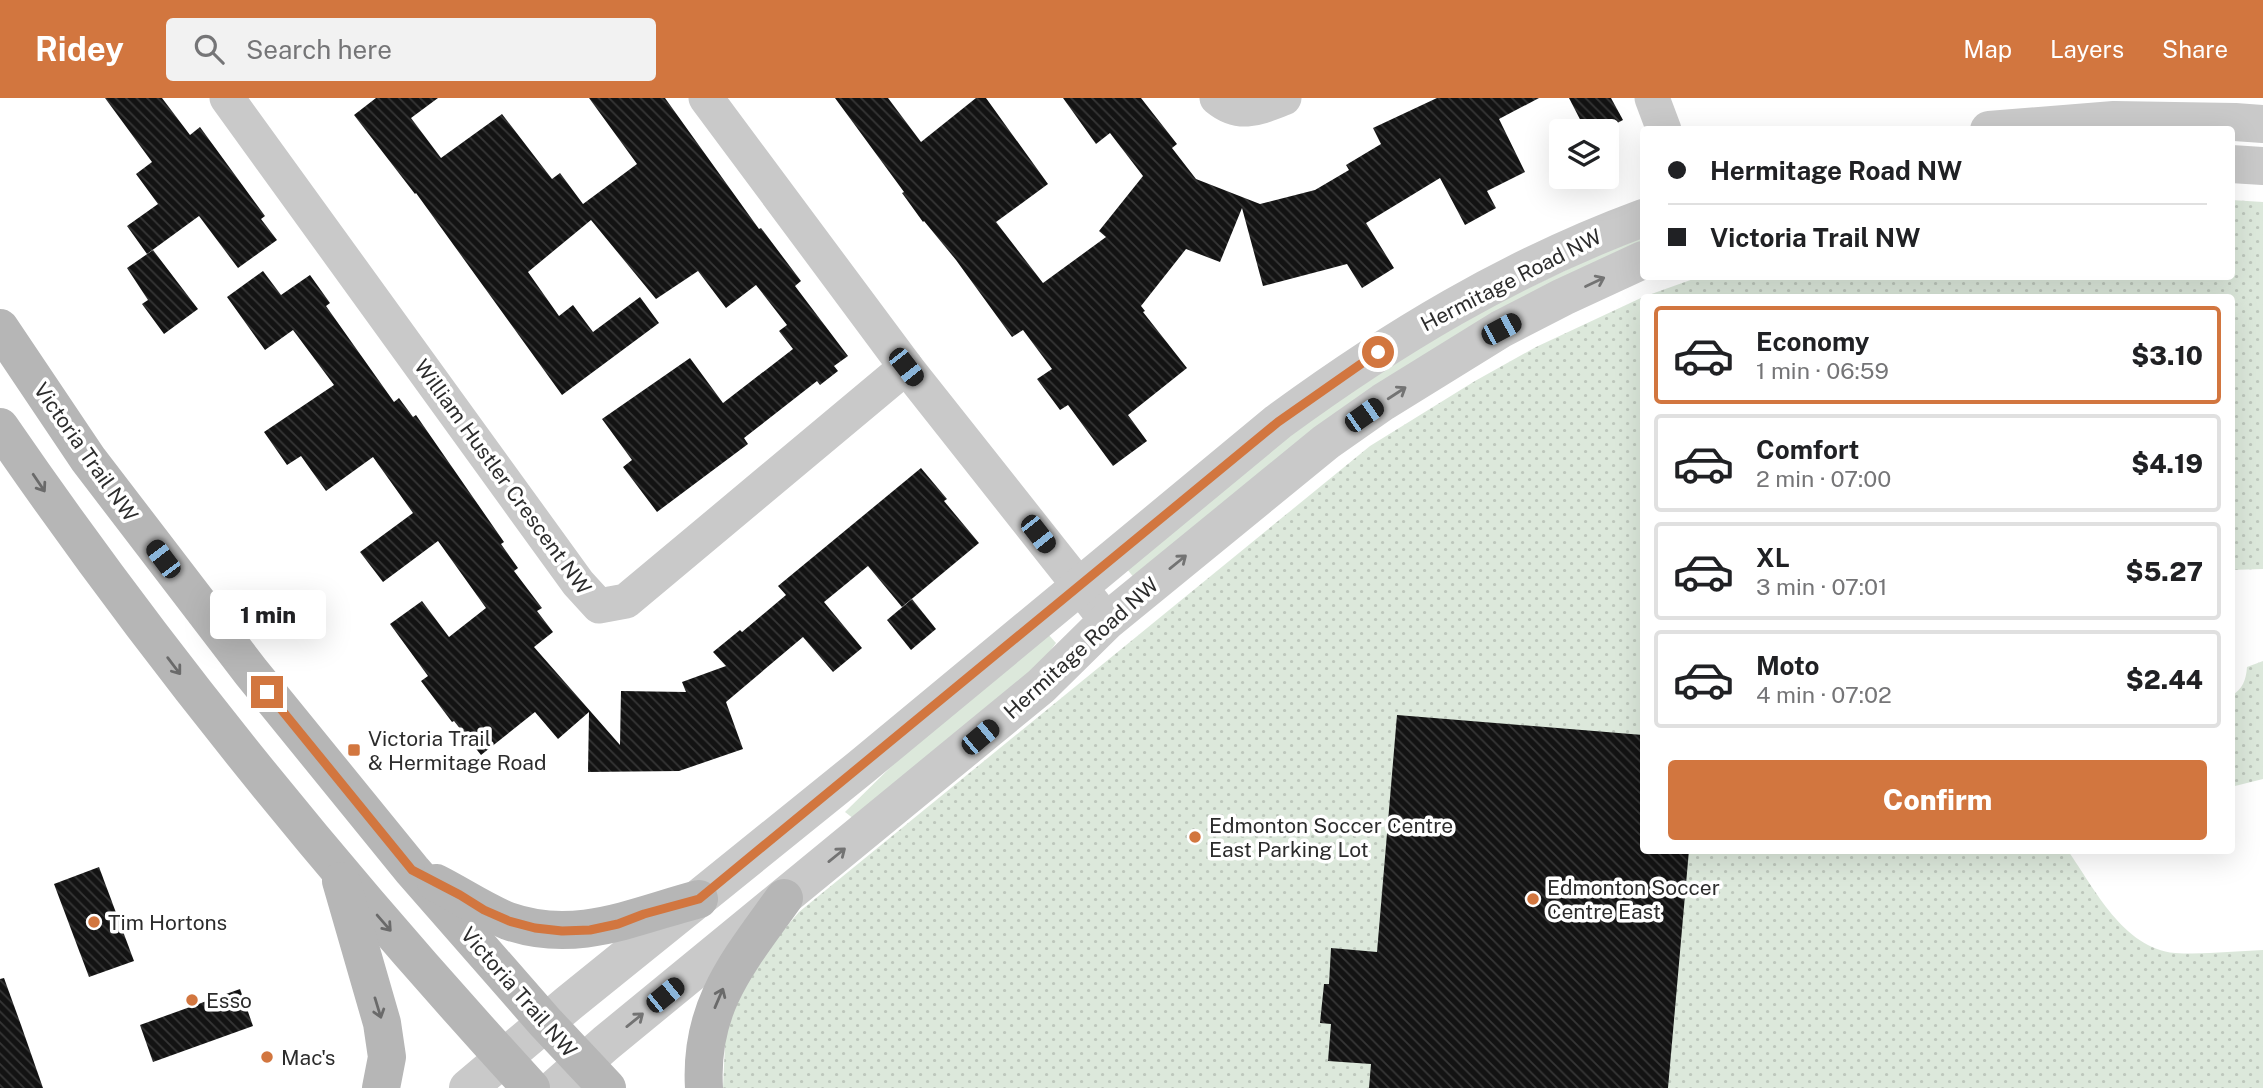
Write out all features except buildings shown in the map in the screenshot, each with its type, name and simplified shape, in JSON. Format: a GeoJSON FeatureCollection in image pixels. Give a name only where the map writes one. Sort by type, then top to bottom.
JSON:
{"type":"FeatureCollection","features":[{"type":"Feature","properties":{"kind":"main road","name":"Victoria Trail NW"},"geometry":{"type":"LineString","coordinates":[[0,328],[88,459],[163,559],[412,870],[545,1022],[581,1080]]}},
{"type":"Feature","properties":{"kind":"main road"},"geometry":{"type":"LineString","coordinates":[[0,426],[54,505],[209,712],[339,872],[531,1088]]}},
{"type":"Feature","properties":{"kind":"main road"},"geometry":{"type":"LineString","coordinates":[[412,870],[509,921],[562,931],[590,930],[618,924],[699,899]]}},
{"type":"Feature","properties":{"kind":"main road"},"geometry":{"type":"LineString","coordinates":[[339,872],[382,1023],[387,1057],[381,1088]]}},
{"type":"Feature","properties":{"kind":"main road"},"geometry":{"type":"LineString","coordinates":[[704,1088],[703,1059],[707,1031],[716,1004],[728,978],[784,898]]}},
{"type":"Feature","properties":{"kind":"street","name":"William Hustler Crescent NW"},"geometry":{"type":"LineString","coordinates":[[227,98],[578,583],[599,606],[626,601],[906,367]]}},
{"type":"Feature","properties":{"kind":"street"},"geometry":{"type":"LineString","coordinates":[[706,98],[906,367],[1107,621]]}},
{"type":"Feature","properties":{"kind":"street"},"geometry":{"type":"LineString","coordinates":[[1217,98],[1230,108],[1256,109],[1284,98]]}},
{"type":"Feature","properties":{"kind":"street"},"geometry":{"type":"LineString","coordinates":[[1652,98],[1662,126]]}},
{"type":"Feature","properties":{"kind":"street"},"geometry":{"type":"LineString","coordinates":[[2039,126],[2114,120],[2263,124]]}},
{"type":"Feature","properties":{"kind":"street"},"geometry":{"type":"LineString","coordinates":[[2235,164],[2263,166]]}},
{"type":"Feature","properties":{"kind":"street","name":"Hermitage Road NW"},"geometry":{"type":"LineString","coordinates":[[468,1088],[1278,422],[1398,338],[1461,301],[1566,250],[1640,219]]}},
{"type":"Feature","properties":{"kind":"street","name":"Hermitage Road NW"},"geometry":{"type":"LineString","coordinates":[[581,1080],[784,898],[1041,686],[1107,621],[1326,442],[1383,402],[1501,329],[1640,261]]}},
{"type":"Feature","properties":{"kind":"green space"},"geometry":{"type":"Polygon","coordinates":[[[2235,200],[2263,202],[2263,569],[2235,570],[2235,294],[1651,294],[1691,280],[2235,280],[2235,200]]]}},
{"type":"Feature","properties":{"kind":"green space"},"geometry":{"type":"Polygon","coordinates":[[[1640,234],[1640,251],[1135,579],[1127,569],[1269,451],[1341,397],[1456,323],[1640,234]]]}},
{"type":"Feature","properties":{"kind":"green space"},"geometry":{"type":"Polygon","coordinates":[[[1640,298],[1640,854],[2070,854],[2100,899],[2125,929],[2157,949],[2175,953],[2263,950],[2263,1088],[723,1088],[726,1022],[764,953],[799,912],[1370,446],[1536,347],[1640,298]]]}},
{"type":"Feature","properties":{"kind":"green space"},"geometry":{"type":"Polygon","coordinates":[[[1047,633],[1056,643],[1042,662],[854,819],[845,812],[908,750],[1047,633]]]}},
{"type":"Feature","properties":{"kind":"green space"},"geometry":{"type":"Polygon","coordinates":[[[2263,661],[2263,779],[2235,786],[2235,693],[2243,684],[2247,667],[2263,661]]]}},
{"type":"Feature","properties":{"kind":"place","name":"Victoria Trail & Hermitage Road"},"geometry":{"type":"Point","coordinates":[354,750]}},
{"type":"Feature","properties":{"kind":"place","name":"Edmonton Soccer Centre East Parking Lot"},"geometry":{"type":"Point","coordinates":[1195,837]}},
{"type":"Feature","properties":{"kind":"place","name":"Edmonton Soccer Centre East"},"geometry":{"type":"Point","coordinates":[1533,899]}},
{"type":"Feature","properties":{"kind":"place","name":"Tim Hortons"},"geometry":{"type":"Point","coordinates":[94,922]}},
{"type":"Feature","properties":{"kind":"place","name":"Esso"},"geometry":{"type":"Point","coordinates":[192,1000]}},
{"type":"Feature","properties":{"kind":"place","name":"Mac's"},"geometry":{"type":"Point","coordinates":[267,1057]}},
{"type":"Feature","properties":{"kind":"route"},"geometry":{"type":"LineString","coordinates":[[267,692],[412,870],[484,910],[535,928],[590,930],[618,924],[699,899],[1278,422],[1378,352]]}}]}
